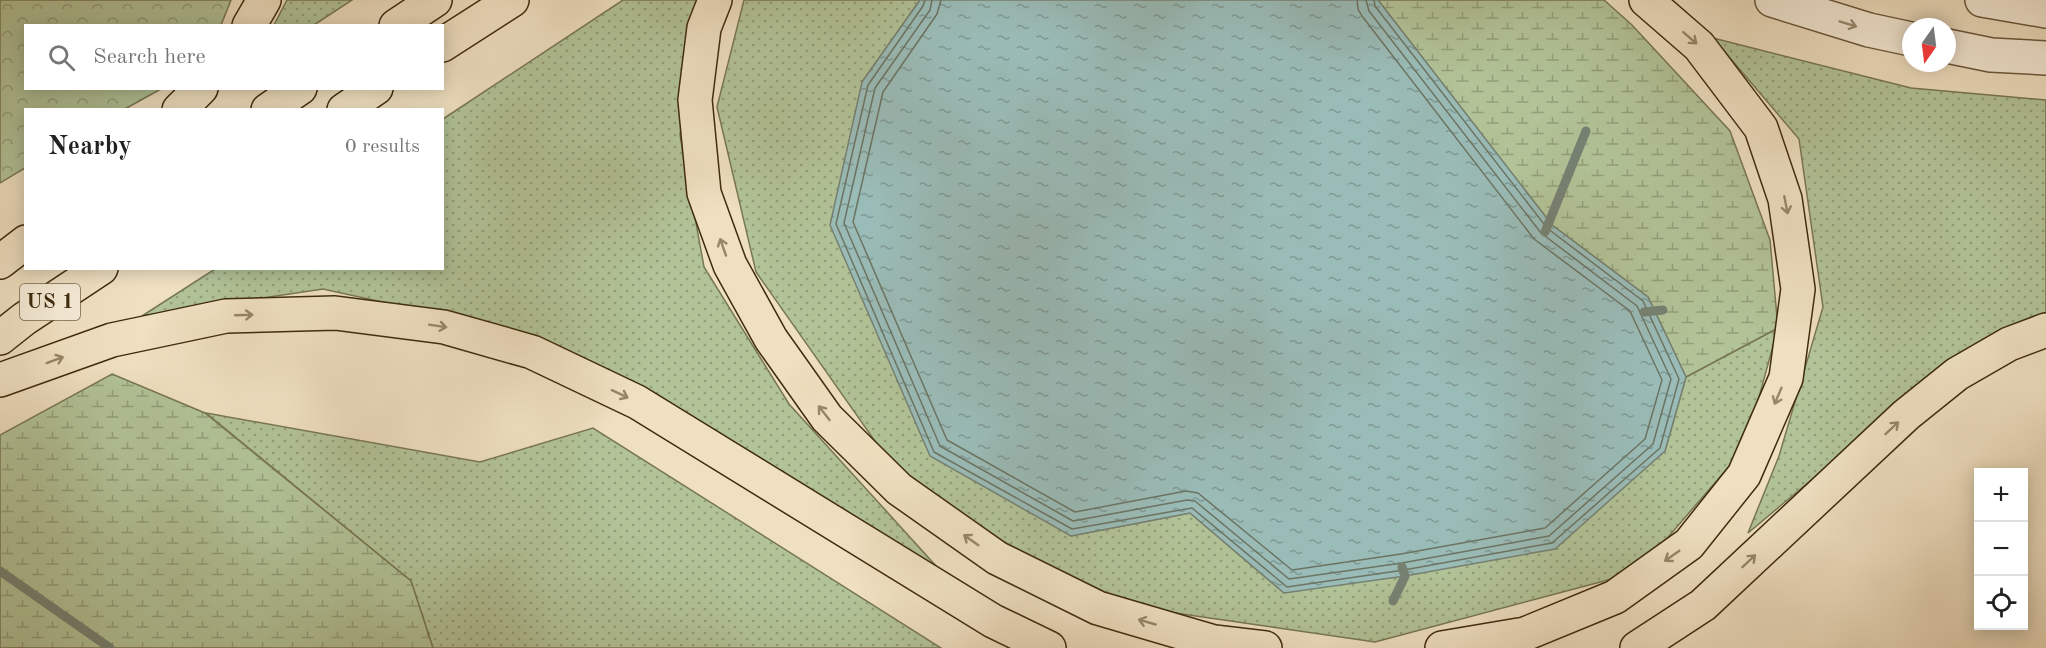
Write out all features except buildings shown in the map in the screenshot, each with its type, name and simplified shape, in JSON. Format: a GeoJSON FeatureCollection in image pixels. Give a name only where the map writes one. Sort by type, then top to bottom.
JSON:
{"type":"FeatureCollection","features":[{"type":"Feature","properties":{"kind":"highway"},"geometry":{"type":"LineString","coordinates":[[250,24],[264,0]]}},
{"type":"Feature","properties":{"kind":"highway"},"geometry":{"type":"LineString","coordinates":[[399,24],[435,0]]}},
{"type":"Feature","properties":{"kind":"highway"},"geometry":{"type":"LineString","coordinates":[[444,44],[512,0]]}},
{"type":"Feature","properties":{"kind":"highway"},"geometry":{"type":"LineString","coordinates":[[715,0],[704,28],[695,100],[704,193],[729,265],[771,339],[827,418],[899,489],[997,558],[1098,608],[1215,642],[1265,648]]}},
{"type":"Feature","properties":{"kind":"highway"},"geometry":{"type":"LineString","coordinates":[[1442,648],[1525,634],[1615,597],[1689,544],[1744,475],[1786,378],[1798,289],[1785,199],[1761,128],[1699,46],[1646,0]]}},
{"type":"Feature","properties":{"kind":"highway"},"geometry":{"type":"LineString","coordinates":[[181,108],[199,90]]}},
{"type":"Feature","properties":{"kind":"highway"},"geometry":{"type":"LineString","coordinates":[[271,108],[297,90]]}},
{"type":"Feature","properties":{"kind":"highway"},"geometry":{"type":"LineString","coordinates":[[347,108],[373,90]]}},
{"type":"Feature","properties":{"kind":"highway"},"geometry":{"type":"LineString","coordinates":[[0,264],[24,244]]}},
{"type":"Feature","properties":{"kind":"highway","name":"US 1"},"geometry":{"type":"LineString","coordinates":[[0,264],[24,253]]}},
{"type":"Feature","properties":{"kind":"highway","name":"US 1"},"geometry":{"type":"LineString","coordinates":[[0,338],[24,319],[98,270]]}},
{"type":"Feature","properties":{"kind":"highway"},"geometry":{"type":"LineString","coordinates":[[0,380],[112,340],[226,316],[335,313],[444,327],[532,352],[638,402],[993,621],[1049,648]]}},
{"type":"Feature","properties":{"kind":"highway"},"geometry":{"type":"LineString","coordinates":[[1637,648],[1702,605],[1906,415],[1957,374],[2009,344],[2046,330]]}},
{"type":"Feature","properties":{"kind":"street"},"geometry":{"type":"LineString","coordinates":[[1772,0],[1869,30],[1902,37]]}},
{"type":"Feature","properties":{"kind":"street"},"geometry":{"type":"LineString","coordinates":[[1983,0],[2046,12]]}},
{"type":"Feature","properties":{"kind":"street"},"geometry":{"type":"LineString","coordinates":[[1956,48],[2046,73]]}},
{"type":"Feature","properties":{"kind":"street"},"geometry":{"type":"LineString","coordinates":[[1991,56],[2046,58]]}},
{"type":"Feature","properties":{"kind":"green space"},"geometry":{"type":"Polygon","coordinates":[[[0,0],[231,0],[221,24],[24,24],[24,90],[159,90],[127,108],[24,108],[24,169],[0,183],[0,0]]]}},
{"type":"Feature","properties":{"kind":"green space"},"geometry":{"type":"Polygon","coordinates":[[[287,0],[352,0],[316,24],[275,24],[287,0]]]}},
{"type":"Feature","properties":{"kind":"green space"},"geometry":{"type":"Polygon","coordinates":[[[623,0],[710,0],[692,46],[680,135],[704,267],[789,404],[947,578],[576,354],[478,323],[323,289],[142,316],[213,270],[444,270],[444,118],[623,0]]]}},
{"type":"Feature","properties":{"kind":"green space"},"geometry":{"type":"Polygon","coordinates":[[[744,0],[920,0],[862,82],[1071,536],[1190,513],[1284,593],[1665,451],[1686,377],[1778,328],[1745,448],[1638,572],[1375,642],[1106,603],[903,481],[756,272],[717,107],[744,0]]]}},
{"type":"Feature","properties":{"kind":"green space"},"geometry":{"type":"Polygon","coordinates":[[[1378,0],[1604,0],[1632,25],[1730,131],[1770,240],[1778,328],[1686,377],[1648,297],[1552,225],[1378,0]]]}},
{"type":"Feature","properties":{"kind":"green space"},"geometry":{"type":"Polygon","coordinates":[[[1713,38],[1911,88],[2046,100],[2046,312],[1902,404],[1748,533],[1779,456],[1823,307],[1799,139],[1713,38]]]}},
{"type":"Feature","properties":{"kind":"green space"},"geometry":{"type":"Polygon","coordinates":[[[112,374],[205,413],[411,581],[433,648],[0,648],[0,435],[112,374]]]}},
{"type":"Feature","properties":{"kind":"green space"},"geometry":{"type":"Polygon","coordinates":[[[206,413],[480,462],[593,428],[941,648],[433,648],[411,581],[206,413]]]}},
{"type":"Feature","properties":{"kind":"water"},"geometry":{"type":"Polygon","coordinates":[[[920,0],[1378,0],[1552,225],[1648,297],[1686,377],[1665,451],[1555,549],[1405,576],[1284,593],[1190,513],[1071,536],[930,456],[830,225],[862,82],[920,0]]]}},
{"type":"Feature","properties":{"kind":"waterway"},"geometry":{"type":"LineString","coordinates":[[1545,232],[1586,131]]}},
{"type":"Feature","properties":{"kind":"waterway"},"geometry":{"type":"LineString","coordinates":[[1644,312],[1663,310]]}},
{"type":"Feature","properties":{"kind":"waterway"},"geometry":{"type":"LineString","coordinates":[[1393,601],[1405,576],[1402,567]]}},
{"type":"Feature","properties":{"kind":"waterway"},"geometry":{"type":"LineString","coordinates":[[0,571],[110,648]]}}]}
